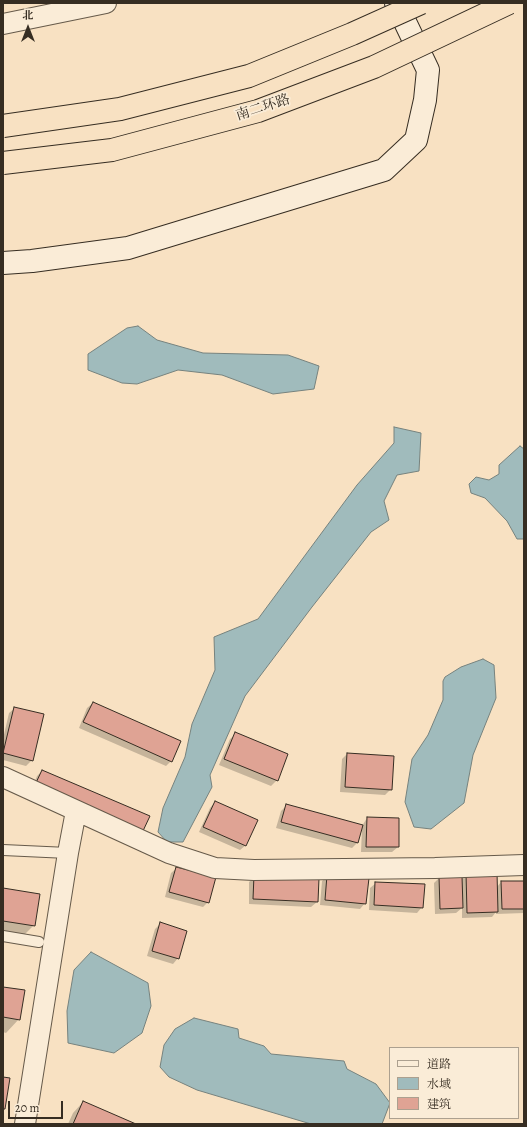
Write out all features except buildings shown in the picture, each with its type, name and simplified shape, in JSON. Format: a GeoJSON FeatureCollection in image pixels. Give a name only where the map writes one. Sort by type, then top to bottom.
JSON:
{"type":"FeatureCollection","features":[{"type":"Feature","properties":{"kind":"main road"},"geometry":{"type":"LineString","coordinates":[[3,126],[120,109],[249,76],[352,34],[421,3]]}},
{"type":"Feature","properties":{"kind":"main road","name":"南二环路"},"geometry":{"type":"LineString","coordinates":[[3,163],[112,150],[258,111],[374,68],[509,3]]}},
{"type":"Feature","properties":{"kind":"street"},"geometry":{"type":"LineString","coordinates":[[3,24],[106,3]]}},
{"type":"Feature","properties":{"kind":"street"},"geometry":{"type":"LineString","coordinates":[[3,263],[32,261],[128,248],[384,170],[416,140],[425,100],[428,70],[396,3]]}},
{"type":"Feature","properties":{"kind":"street"},"geometry":{"type":"LineString","coordinates":[[3,777],[169,853],[215,868],[254,870],[380,869],[524,865]]}},
{"type":"Feature","properties":{"kind":"street"},"geometry":{"type":"LineString","coordinates":[[25,1124],[76,811]]}},
{"type":"Feature","properties":{"kind":"lane"},"geometry":{"type":"LineString","coordinates":[[3,850],[68,854]]}},
{"type":"Feature","properties":{"kind":"lane"},"geometry":{"type":"LineString","coordinates":[[3,936],[39,942]]}},
{"type":"Feature","properties":{"kind":"water"},"geometry":{"type":"Polygon","coordinates":[[[138,326],[157,340],[203,353],[288,355],[319,366],[314,389],[273,394],[222,375],[178,370],[137,384],[122,383],[88,370],[88,354],[127,328],[138,326]]]}},
{"type":"Feature","properties":{"kind":"water"},"geometry":{"type":"Polygon","coordinates":[[[394,427],[421,433],[419,471],[397,475],[384,501],[389,520],[371,532],[245,696],[210,775],[212,787],[183,842],[167,842],[158,832],[163,808],[185,757],[192,724],[215,670],[214,637],[258,619],[357,485],[394,443],[394,427]]]}},
{"type":"Feature","properties":{"kind":"water"},"geometry":{"type":"Polygon","coordinates":[[[520,446],[524,449],[524,539],[517,539],[507,521],[485,498],[471,493],[469,484],[476,477],[489,480],[499,474],[499,465],[520,446]]]}},
{"type":"Feature","properties":{"kind":"water"},"geometry":{"type":"Polygon","coordinates":[[[483,659],[494,665],[496,698],[473,755],[464,803],[431,829],[414,827],[405,802],[412,759],[428,735],[443,700],[443,681],[445,677],[461,667],[483,659]]]}},
{"type":"Feature","properties":{"kind":"water"},"geometry":{"type":"Polygon","coordinates":[[[91,952],[148,983],[151,1006],[142,1033],[114,1053],[68,1043],[67,1011],[74,970],[91,952]]]}},
{"type":"Feature","properties":{"kind":"water"},"geometry":{"type":"Polygon","coordinates":[[[194,1018],[238,1029],[239,1038],[264,1046],[271,1054],[344,1061],[347,1069],[376,1084],[389,1102],[382,1124],[311,1124],[197,1090],[169,1077],[160,1067],[164,1045],[175,1029],[194,1018]]]}}]}
